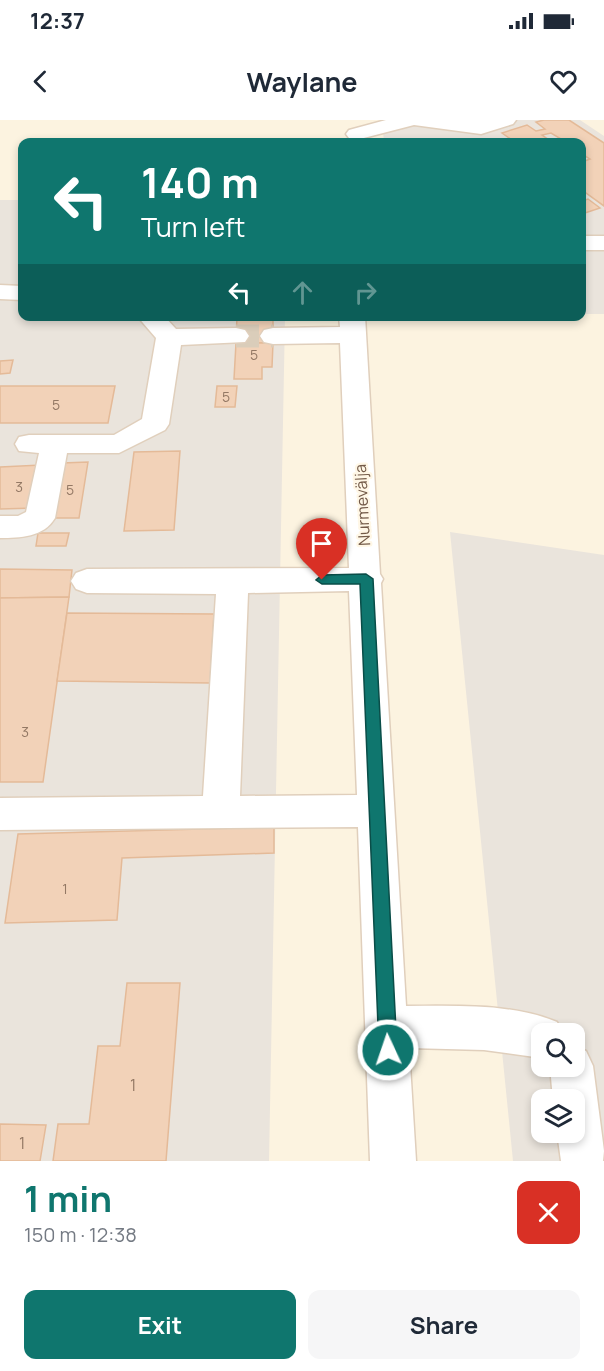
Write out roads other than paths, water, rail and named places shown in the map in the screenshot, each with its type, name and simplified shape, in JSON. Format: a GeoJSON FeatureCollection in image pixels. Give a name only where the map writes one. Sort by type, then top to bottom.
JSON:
{"type":"FeatureCollection","features":[{"type":"Feature","properties":{"kind":"street"},"geometry":{"type":"LineString","coordinates":[[356,132],[410,120]]}},
{"type":"Feature","properties":{"kind":"street"},"geometry":{"type":"LineString","coordinates":[[417,120],[481,128],[506,120]]}},
{"type":"Feature","properties":{"kind":"street"},"geometry":{"type":"LineString","coordinates":[[586,243],[604,243]]}},
{"type":"Feature","properties":{"kind":"street"},"geometry":{"type":"LineString","coordinates":[[0,292],[18,291]]}},
{"type":"Feature","properties":{"kind":"street"},"geometry":{"type":"LineString","coordinates":[[154,321],[169,337],[236,336]]}},
{"type":"Feature","properties":{"kind":"street"},"geometry":{"type":"LineString","coordinates":[[273,336],[352,326]]}},
{"type":"Feature","properties":{"kind":"street","name":"Nurmevälja"},"geometry":{"type":"LineString","coordinates":[[352,326],[393,1161]]}},
{"type":"Feature","properties":{"kind":"street"},"geometry":{"type":"LineString","coordinates":[[0,528],[22,527],[40,518],[42,444],[118,444],[155,424],[169,337]]}},
{"type":"Feature","properties":{"kind":"street"},"geometry":{"type":"LineString","coordinates":[[87,581],[233,582],[366,579]]}},
{"type":"Feature","properties":{"kind":"street"},"geometry":{"type":"LineString","coordinates":[[221,812],[233,582]]}},
{"type":"Feature","properties":{"kind":"street"},"geometry":{"type":"LineString","coordinates":[[0,814],[377,811]]}},
{"type":"Feature","properties":{"kind":"street"},"geometry":{"type":"LineString","coordinates":[[387,1028],[446,1025],[500,1028],[531,1035]]}},
{"type":"Feature","properties":{"kind":"street"},"geometry":{"type":"LineString","coordinates":[[572,1077],[582,1156]]}},
{"type":"Feature","properties":{"kind":"tunnel"},"geometry":{"type":"LineString","coordinates":[[236,336],[273,336]]}}]}
